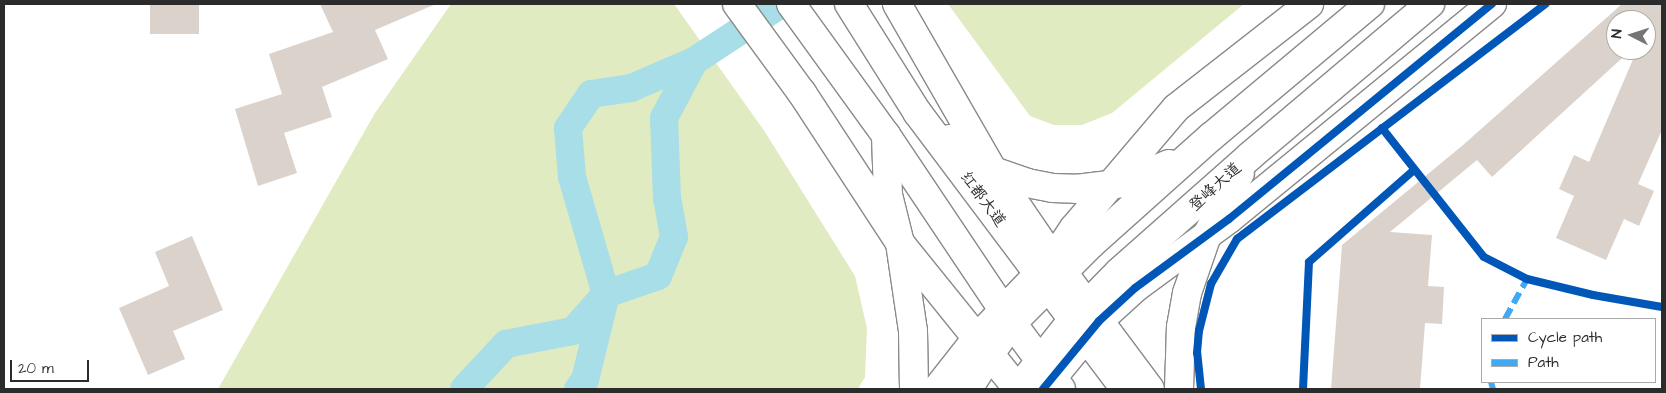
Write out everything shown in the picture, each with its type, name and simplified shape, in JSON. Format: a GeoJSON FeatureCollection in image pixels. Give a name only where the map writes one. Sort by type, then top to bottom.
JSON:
{"type":"FeatureCollection","features":[{"type":"Feature","properties":{"kind":"main road"},"geometry":{"type":"LineString","coordinates":[[737,4],[802,94],[900,243],[1018,389],[1049,379],[1086,320],[1135,288],[1207,235],[1492,4]]}},
{"type":"Feature","properties":{"kind":"main road"},"geometry":{"type":"LineString","coordinates":[[791,4],[886,135],[1049,379]]}},
{"type":"Feature","properties":{"kind":"main road","name":"红都大道"},"geometry":{"type":"LineString","coordinates":[[849,4],[917,112],[1051,274]]}},
{"type":"Feature","properties":{"kind":"main road"},"geometry":{"type":"LineString","coordinates":[[1051,274],[1074,228],[1176,108],[1309,4]]}},
{"type":"Feature","properties":{"kind":"main road"},"geometry":{"type":"LineString","coordinates":[[937,389],[984,346],[1008,317],[1051,274],[1102,233],[1212,136],[1370,4]]}},
{"type":"Feature","properties":{"kind":"main road","name":"登峰大道"},"geometry":{"type":"LineString","coordinates":[[1086,320],[1119,272],[1250,156],[1430,4]]}},
{"type":"Feature","properties":{"kind":"main road"},"geometry":{"type":"LineString","coordinates":[[903,12],[1051,274],[1086,320],[1150,389]]}},
{"type":"Feature","properties":{"kind":"main road"},"geometry":{"type":"LineString","coordinates":[[917,112],[958,147],[992,171],[1054,188],[1076,189],[1112,185],[1154,171],[1212,136]]}},
{"type":"Feature","properties":{"kind":"main road"},"geometry":{"type":"LineString","coordinates":[[886,135],[888,195],[900,243],[913,331],[914,389]]}},
{"type":"Feature","properties":{"kind":"main road"},"geometry":{"type":"LineString","coordinates":[[1179,389],[1178,359],[1181,324],[1195,264],[1207,235],[1250,156]]}},
{"type":"Feature","properties":{"kind":"main road"},"geometry":{"type":"LineString","coordinates":[[1086,320],[1125,389]]}},
{"type":"Feature","properties":{"kind":"main road"},"geometry":{"type":"LineString","coordinates":[[968,389],[984,346]]}},
{"type":"Feature","properties":{"kind":"green space"},"geometry":{"type":"Polygon","coordinates":[[[451,4],[674,4],[765,132],[855,276],[867,328],[865,377],[858,389],[218,389],[375,113],[451,4]]]}},
{"type":"Feature","properties":{"kind":"green space"},"geometry":{"type":"Polygon","coordinates":[[[948,4],[1244,4],[1112,113],[1082,125],[1054,125],[1030,116],[948,4]]]}},
{"type":"Feature","properties":{"kind":"building"},"geometry":{"type":"Polygon","coordinates":[[[150,4],[199,4],[199,34],[150,34],[150,4]]]}},
{"type":"Feature","properties":{"kind":"building"},"geometry":{"type":"Polygon","coordinates":[[[320,4],[436,4],[375,30],[388,59],[322,87],[332,117],[284,133],[297,173],[258,186],[235,109],[282,94],[269,54],[333,32],[320,4]]]}},
{"type":"Feature","properties":{"kind":"building"},"geometry":{"type":"Polygon","coordinates":[[[1622,4],[1662,4],[1662,130],[1638,184],[1654,191],[1639,226],[1624,219],[1606,260],[1556,238],[1574,196],[1559,189],[1574,155],[1589,162],[1633,60],[1656,60],[1656,10],[1615,10],[1622,4]]]}},
{"type":"Feature","properties":{"kind":"building"},"geometry":{"type":"Polygon","coordinates":[[[1606,18],[1606,60],[1620,60],[1492,177],[1477,160],[1390,232],[1432,235],[1428,286],[1444,287],[1442,324],[1425,323],[1420,389],[1331,389],[1342,245],[1463,145],[1606,18]]]}},
{"type":"Feature","properties":{"kind":"building"},"geometry":{"type":"Polygon","coordinates":[[[192,236],[223,310],[173,331],[185,359],[148,375],[119,308],[169,286],[155,252],[192,236]]]}},
{"type":"Feature","properties":{"kind":"waterway"},"geometry":{"type":"LineString","coordinates":[[464,389],[506,344],[573,331],[606,294],[658,276],[674,237],[667,199],[664,118],[694,61],[781,4]]}},
{"type":"Feature","properties":{"kind":"waterway"},"geometry":{"type":"LineString","coordinates":[[578,389],[585,380],[606,294],[572,177],[568,128],[591,94],[631,88],[694,61]]}},
{"type":"Feature","properties":{"kind":"marked path"},"geometry":{"type":"LineString","coordinates":[[1506,318],[1527,279]]}},
{"type":"Feature","properties":{"kind":"marked path"},"geometry":{"type":"LineString","coordinates":[[1491,383],[1493,389]]}},
{"type":"Feature","properties":{"kind":"cycle path"},"geometry":{"type":"LineString","coordinates":[[1043,389],[1099,321],[1135,288],[1229,219],[1492,4]]}},
{"type":"Feature","properties":{"kind":"cycle path"},"geometry":{"type":"LineString","coordinates":[[1201,389],[1197,353],[1199,331],[1211,284],[1237,239],[1546,4]]}},
{"type":"Feature","properties":{"kind":"cycle path"},"geometry":{"type":"LineString","coordinates":[[1382,128],[1484,257],[1527,279],[1593,295],[1662,307]]}},
{"type":"Feature","properties":{"kind":"cycle path"},"geometry":{"type":"LineString","coordinates":[[1303,389],[1309,262],[1413,171]]}}]}
